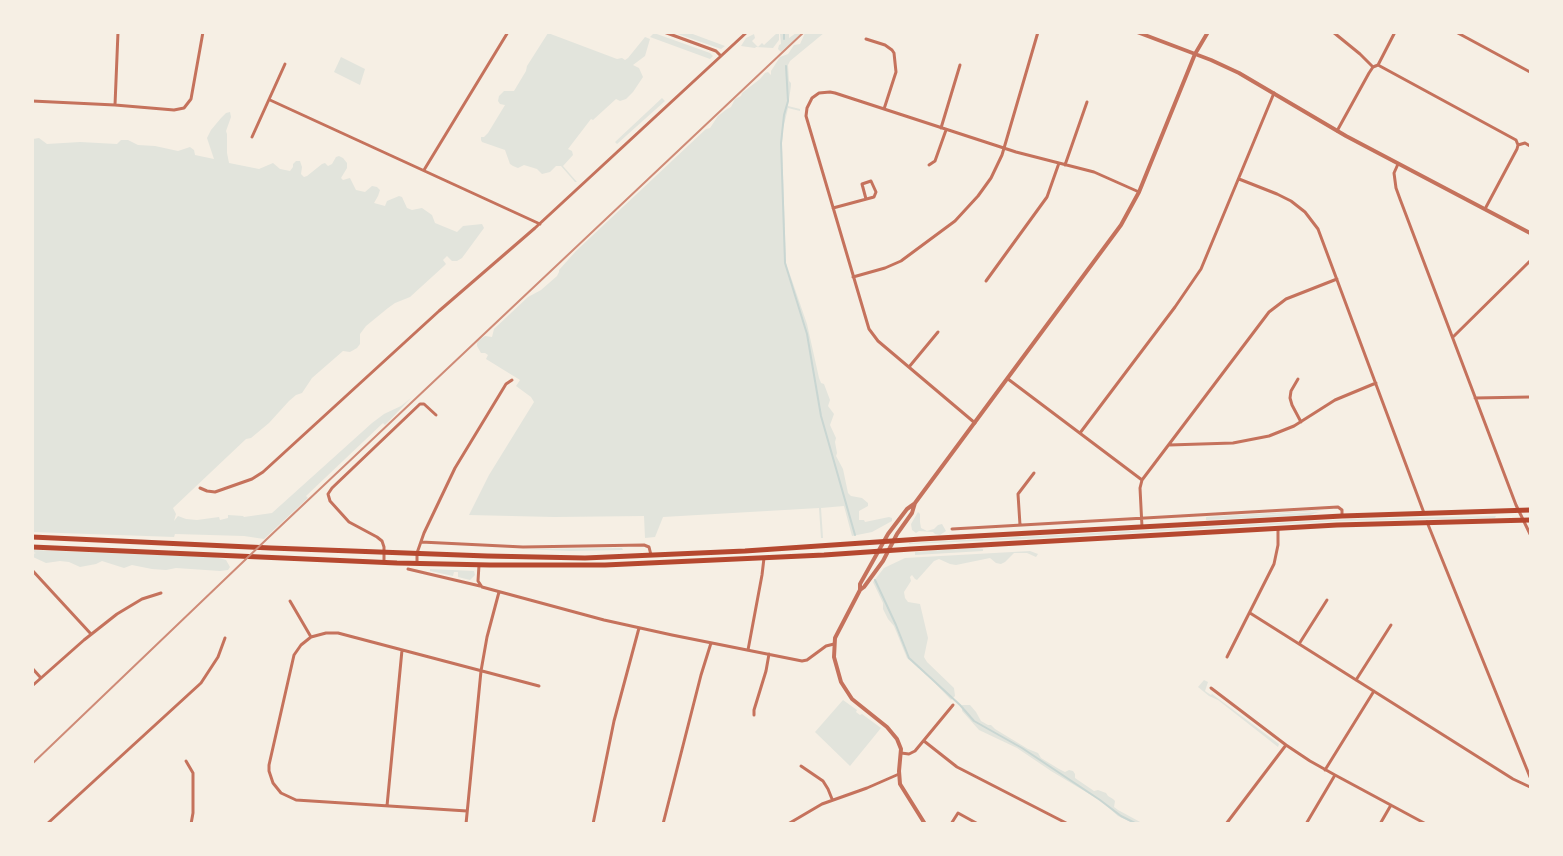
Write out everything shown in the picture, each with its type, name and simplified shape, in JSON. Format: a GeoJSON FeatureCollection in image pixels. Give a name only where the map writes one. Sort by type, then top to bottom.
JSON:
{"type":"FeatureCollection","features":[{"type":"Feature","properties":{"kind":"highway"},"geometry":{"type":"LineString","coordinates":[[32,547],[384,562],[478,565],[595,565],[764,558],[881,546],[1342,516],[1530,510]]}},
{"type":"Feature","properties":{"kind":"highway"},"geometry":{"type":"LineString","coordinates":[[32,538],[555,558],[890,546],[1337,525],[1530,520]]}},
{"type":"Feature","properties":{"kind":"street"},"geometry":{"type":"LineString","coordinates":[[115,105],[118,32]]}},
{"type":"Feature","properties":{"kind":"street"},"geometry":{"type":"LineString","coordinates":[[32,101],[174,110],[184,108],[191,99],[203,32]]}},
{"type":"Feature","properties":{"kind":"street"},"geometry":{"type":"LineString","coordinates":[[424,170],[508,32]]}},
{"type":"Feature","properties":{"kind":"street"},"geometry":{"type":"LineString","coordinates":[[664,32],[716,51],[721,56]]}},
{"type":"Feature","properties":{"kind":"street"},"geometry":{"type":"LineString","coordinates":[[200,488],[207,492],[215,492],[252,479],[264,472],[434,316],[540,224],[747,32]]}},
{"type":"Feature","properties":{"kind":"street"},"geometry":{"type":"LineString","coordinates":[[853,277],[885,268],[901,261],[955,221],[985,187],[1000,160],[1038,32]]}},
{"type":"Feature","properties":{"kind":"street"},"geometry":{"type":"LineString","coordinates":[[1137,32],[1231,69],[1398,164],[1530,233]]}},
{"type":"Feature","properties":{"kind":"street"},"geometry":{"type":"LineString","coordinates":[[860,590],[860,584],[881,546],[907,509],[915,503],[1121,225],[1139,192],[1195,54],[1208,32]]}},
{"type":"Feature","properties":{"kind":"street"},"geometry":{"type":"LineString","coordinates":[[1332,32],[1373,67]]}},
{"type":"Feature","properties":{"kind":"street"},"geometry":{"type":"LineString","coordinates":[[1338,131],[1373,67],[1378,65],[1395,32]]}},
{"type":"Feature","properties":{"kind":"street"},"geometry":{"type":"LineString","coordinates":[[1456,32],[1530,72]]}},
{"type":"Feature","properties":{"kind":"street"},"geometry":{"type":"LineString","coordinates":[[866,39],[885,45],[894,53],[896,72],[884,109]]}},
{"type":"Feature","properties":{"kind":"street"},"geometry":{"type":"LineString","coordinates":[[252,137],[285,64]]}},
{"type":"Feature","properties":{"kind":"street"},"geometry":{"type":"LineString","coordinates":[[1378,65],[1513,138],[1518,145]]}},
{"type":"Feature","properties":{"kind":"street"},"geometry":{"type":"LineString","coordinates":[[941,128],[960,66]]}},
{"type":"Feature","properties":{"kind":"street"},"geometry":{"type":"LineString","coordinates":[[975,423],[871,334],[806,116],[812,98],[819,93],[835,93],[1004,148],[1094,172],[1139,192]]}},
{"type":"Feature","properties":{"kind":"street"},"geometry":{"type":"LineString","coordinates":[[1080,433],[1175,307],[1201,269],[1274,93]]}},
{"type":"Feature","properties":{"kind":"street"},"geometry":{"type":"LineString","coordinates":[[270,100],[540,224]]}},
{"type":"Feature","properties":{"kind":"street"},"geometry":{"type":"LineString","coordinates":[[1065,165],[1087,102]]}},
{"type":"Feature","properties":{"kind":"street"},"geometry":{"type":"LineString","coordinates":[[930,165],[935,161],[946,130]]}},
{"type":"Feature","properties":{"kind":"street"},"geometry":{"type":"LineString","coordinates":[[1486,209],[1518,145],[1525,143],[1530,146]]}},
{"type":"Feature","properties":{"kind":"street"},"geometry":{"type":"LineString","coordinates":[[986,281],[1047,197],[1059,163]]}},
{"type":"Feature","properties":{"kind":"street"},"geometry":{"type":"LineString","coordinates":[[1398,164],[1394,173],[1396,188],[1518,510],[1530,534]]}},
{"type":"Feature","properties":{"kind":"street"},"geometry":{"type":"LineString","coordinates":[[1239,179],[1284,198],[1305,212],[1320,235],[1424,514]]}},
{"type":"Feature","properties":{"kind":"street"},"geometry":{"type":"LineString","coordinates":[[833,208],[866,199],[876,195],[872,181],[862,184],[866,199]]}},
{"type":"Feature","properties":{"kind":"street"},"geometry":{"type":"LineString","coordinates":[[1452,337],[1530,261]]}},
{"type":"Feature","properties":{"kind":"street"},"geometry":{"type":"LineString","coordinates":[[1142,528],[1140,488],[1142,480],[1274,307],[1286,299],[1338,279]]}},
{"type":"Feature","properties":{"kind":"street"},"geometry":{"type":"LineString","coordinates":[[908,367],[938,332]]}},
{"type":"Feature","properties":{"kind":"street"},"geometry":{"type":"LineString","coordinates":[[1298,378],[1291,391],[1290,398],[1301,422]]}},
{"type":"Feature","properties":{"kind":"street"},"geometry":{"type":"LineString","coordinates":[[1008,379],[1142,480]]}},
{"type":"Feature","properties":{"kind":"street"},"geometry":{"type":"LineString","coordinates":[[417,563],[418,552],[425,530],[455,468],[506,384],[512,380]]}},
{"type":"Feature","properties":{"kind":"street"},"geometry":{"type":"LineString","coordinates":[[1168,445],[1245,441],[1282,432],[1335,400],[1376,383]]}},
{"type":"Feature","properties":{"kind":"street"},"geometry":{"type":"LineString","coordinates":[[1475,398],[1530,397]]}},
{"type":"Feature","properties":{"kind":"street"},"geometry":{"type":"LineString","coordinates":[[384,562],[384,545],[381,540],[349,522],[330,501],[328,494],[420,404],[424,404],[436,414]]}},
{"type":"Feature","properties":{"kind":"street"},"geometry":{"type":"LineString","coordinates":[[1020,525],[1018,494],[1034,473]]}},
{"type":"Feature","properties":{"kind":"street"},"geometry":{"type":"LineString","coordinates":[[915,503],[912,513],[864,587],[860,590],[837,633],[834,644],[835,664],[845,690],[852,699],[893,733],[899,742],[901,753],[899,774],[902,788],[925,824]]}},
{"type":"Feature","properties":{"kind":"street"},"geometry":{"type":"LineString","coordinates":[[952,529],[1338,507],[1342,510],[1342,516]]}},
{"type":"Feature","properties":{"kind":"street"},"geometry":{"type":"LineString","coordinates":[[1427,522],[1530,776]]}},
{"type":"Feature","properties":{"kind":"street"},"geometry":{"type":"LineString","coordinates":[[1227,657],[1274,564],[1278,546],[1278,528]]}},
{"type":"Feature","properties":{"kind":"street"},"geometry":{"type":"LineString","coordinates":[[421,542],[523,547],[644,545],[649,547],[651,555]]}},
{"type":"Feature","properties":{"kind":"street"},"geometry":{"type":"LineString","coordinates":[[748,650],[764,558]]}},
{"type":"Feature","properties":{"kind":"street"},"geometry":{"type":"LineString","coordinates":[[478,565],[478,581],[480,586]]}},
{"type":"Feature","properties":{"kind":"street"},"geometry":{"type":"LineString","coordinates":[[32,570],[91,634]]}},
{"type":"Feature","properties":{"kind":"street"},"geometry":{"type":"LineString","coordinates":[[408,570],[480,586],[639,628],[805,661],[826,646],[834,644]]}},
{"type":"Feature","properties":{"kind":"street"},"geometry":{"type":"LineString","coordinates":[[466,824],[481,671],[487,637],[499,592]]}},
{"type":"Feature","properties":{"kind":"street"},"geometry":{"type":"LineString","coordinates":[[32,686],[91,634],[127,607],[142,599],[161,593]]}},
{"type":"Feature","properties":{"kind":"street"},"geometry":{"type":"LineString","coordinates":[[1300,644],[1327,600]]}},
{"type":"Feature","properties":{"kind":"street"},"geometry":{"type":"LineString","coordinates":[[290,601],[311,637]]}},
{"type":"Feature","properties":{"kind":"street"},"geometry":{"type":"LineString","coordinates":[[1250,613],[1514,779],[1530,787]]}},
{"type":"Feature","properties":{"kind":"street"},"geometry":{"type":"LineString","coordinates":[[1356,680],[1391,625]]}},
{"type":"Feature","properties":{"kind":"street"},"geometry":{"type":"LineString","coordinates":[[593,824],[614,721],[639,628]]}},
{"type":"Feature","properties":{"kind":"street"},"geometry":{"type":"LineString","coordinates":[[467,811],[296,800],[286,796],[272,784],[269,765],[292,660],[297,650],[311,637],[326,633],[338,633],[539,686]]}},
{"type":"Feature","properties":{"kind":"street"},"geometry":{"type":"LineString","coordinates":[[47,824],[201,683],[218,657],[225,638]]}},
{"type":"Feature","properties":{"kind":"street"},"geometry":{"type":"LineString","coordinates":[[663,824],[712,643]]}},
{"type":"Feature","properties":{"kind":"street"},"geometry":{"type":"LineString","coordinates":[[386,806],[402,650]]}},
{"type":"Feature","properties":{"kind":"street"},"geometry":{"type":"LineString","coordinates":[[754,715],[769,654]]}},
{"type":"Feature","properties":{"kind":"street"},"geometry":{"type":"LineString","coordinates":[[32,668],[42,678]]}},
{"type":"Feature","properties":{"kind":"street"},"geometry":{"type":"LineString","coordinates":[[1211,688],[1286,745],[1325,770],[1426,824]]}},
{"type":"Feature","properties":{"kind":"street"},"geometry":{"type":"LineString","coordinates":[[1325,770],[1374,691]]}},
{"type":"Feature","properties":{"kind":"street"},"geometry":{"type":"LineString","coordinates":[[901,753],[912,753],[953,705]]}},
{"type":"Feature","properties":{"kind":"street"},"geometry":{"type":"LineString","coordinates":[[924,741],[957,767],[1068,824]]}},
{"type":"Feature","properties":{"kind":"street"},"geometry":{"type":"LineString","coordinates":[[1226,824],[1286,745]]}},
{"type":"Feature","properties":{"kind":"street"},"geometry":{"type":"LineString","coordinates":[[186,762],[193,773],[191,823],[196,824]]}},
{"type":"Feature","properties":{"kind":"street"},"geometry":{"type":"LineString","coordinates":[[801,766],[823,781],[832,799]]}},
{"type":"Feature","properties":{"kind":"street"},"geometry":{"type":"LineString","coordinates":[[788,824],[809,810],[832,799],[868,788],[899,774]]}},
{"type":"Feature","properties":{"kind":"street"},"geometry":{"type":"LineString","coordinates":[[1306,824],[1334,775]]}},
{"type":"Feature","properties":{"kind":"street"},"geometry":{"type":"LineString","coordinates":[[1380,824],[1391,805]]}},
{"type":"Feature","properties":{"kind":"street"},"geometry":{"type":"LineString","coordinates":[[951,824],[958,813],[978,824]]}},
{"type":"Feature","properties":{"kind":"shaded area"},"geometry":{"type":"Polygon","coordinates":[[[548,33],[617,59],[622,58],[625,60],[645,37],[650,39],[645,56],[633,65],[639,68],[643,77],[633,92],[626,99],[620,101],[616,99],[593,120],[591,119],[568,149],[572,151],[573,155],[563,166],[577,182],[561,166],[556,166],[550,172],[542,174],[537,169],[524,165],[518,168],[513,166],[510,164],[505,150],[481,140],[481,137],[488,133],[505,105],[500,104],[498,101],[499,96],[504,91],[514,91],[548,33]]]}},
{"type":"Feature","properties":{"kind":"shaded area"},"geometry":{"type":"Polygon","coordinates":[[[654,33],[710,53],[713,56],[710,59],[650,37],[654,33]]]}},
{"type":"Feature","properties":{"kind":"shaded area"},"geometry":{"type":"Polygon","coordinates":[[[675,33],[690,33],[725,46],[721,49],[675,33]]]}},
{"type":"Feature","properties":{"kind":"shaded area"},"geometry":{"type":"Polygon","coordinates":[[[779,33],[779,40],[773,48],[741,46],[746,38],[754,34],[755,38],[752,41],[758,47],[762,43],[764,45],[779,33]]]}},
{"type":"Feature","properties":{"kind":"shaded area"},"geometry":{"type":"Polygon","coordinates":[[[780,33],[789,33],[789,38],[796,33],[802,33],[781,52],[778,49],[781,44],[780,33]]]}},
{"type":"Feature","properties":{"kind":"shaded area"},"geometry":{"type":"Polygon","coordinates":[[[805,33],[824,33],[790,61],[788,65],[791,86],[788,106],[800,109],[800,111],[788,108],[783,129],[786,263],[807,324],[819,378],[821,383],[824,384],[830,400],[828,406],[834,414],[830,425],[836,438],[836,456],[843,469],[848,493],[851,496],[862,498],[868,503],[868,506],[859,511],[859,520],[864,520],[865,522],[889,517],[892,518],[892,521],[872,532],[852,536],[844,506],[821,508],[823,538],[821,538],[819,508],[663,517],[655,537],[645,538],[644,516],[554,517],[469,515],[489,475],[534,402],[531,397],[516,386],[520,380],[486,359],[488,355],[481,353],[477,346],[479,340],[485,336],[492,337],[494,329],[528,297],[541,290],[557,276],[559,270],[576,251],[706,129],[710,128],[718,116],[731,107],[735,99],[741,96],[765,73],[768,72],[771,75],[771,71],[780,57],[788,54],[794,45],[800,44],[805,33]]]}},
{"type":"Feature","properties":{"kind":"shaded area"},"geometry":{"type":"Polygon","coordinates":[[[341,57],[365,69],[360,85],[334,72],[341,57]]]}},
{"type":"Feature","properties":{"kind":"shaded area"},"geometry":{"type":"Polygon","coordinates":[[[662,98],[665,101],[617,144],[615,142],[662,98]]]}},
{"type":"Feature","properties":{"kind":"shaded area"},"geometry":{"type":"Polygon","coordinates":[[[230,112],[231,117],[226,131],[229,163],[259,169],[273,163],[280,169],[290,171],[296,161],[300,161],[302,167],[301,174],[304,177],[322,164],[325,163],[328,166],[332,164],[336,157],[339,156],[347,163],[347,168],[341,178],[343,180],[350,178],[356,190],[365,192],[372,186],[380,190],[374,203],[385,206],[387,201],[399,196],[402,197],[407,208],[412,210],[422,208],[432,215],[435,223],[457,232],[463,226],[482,224],[484,228],[462,258],[452,261],[447,256],[443,260],[446,264],[410,297],[395,303],[366,326],[360,334],[360,344],[357,348],[350,352],[343,351],[312,378],[302,393],[289,401],[269,423],[251,438],[246,439],[173,508],[176,514],[174,521],[178,516],[197,520],[219,517],[220,520],[228,518],[228,515],[244,517],[272,513],[372,423],[411,398],[385,425],[383,423],[306,496],[308,498],[264,539],[244,536],[175,534],[174,537],[33,532],[33,139],[39,138],[47,144],[80,142],[117,144],[121,140],[128,140],[138,145],[155,146],[178,151],[190,147],[194,150],[195,155],[214,159],[207,138],[221,118],[230,112]]]}},
{"type":"Feature","properties":{"kind":"shaded area"},"geometry":{"type":"Polygon","coordinates":[[[1322,510],[1216,518],[1319,512],[1310,515],[1206,520],[1206,517],[1322,510]]]}},
{"type":"Feature","properties":{"kind":"shaded area"},"geometry":{"type":"Polygon","coordinates":[[[918,512],[920,514],[921,528],[927,531],[942,524],[946,531],[940,535],[933,532],[919,531],[916,533],[912,530],[911,524],[918,512]]]}},
{"type":"Feature","properties":{"kind":"shaded area"},"geometry":{"type":"Polygon","coordinates":[[[1496,516],[1495,518],[1339,521],[909,544],[1352,519],[1496,516]]]}},
{"type":"Feature","properties":{"kind":"shaded area"},"geometry":{"type":"Polygon","coordinates":[[[622,548],[623,550],[570,551],[522,549],[622,548]]]}},
{"type":"Feature","properties":{"kind":"shaded area"},"geometry":{"type":"Polygon","coordinates":[[[983,549],[983,551],[915,555],[915,552],[983,549]]]}},
{"type":"Feature","properties":{"kind":"shaded area"},"geometry":{"type":"Polygon","coordinates":[[[32,550],[215,557],[226,560],[230,567],[228,570],[220,571],[176,568],[166,570],[132,565],[124,568],[102,561],[80,567],[69,562],[46,563],[33,557],[33,554],[36,553],[32,550]]]}},
{"type":"Feature","properties":{"kind":"shaded area"},"geometry":{"type":"Polygon","coordinates":[[[1030,551],[1038,554],[1036,557],[1027,553],[1014,553],[1001,564],[996,563],[990,558],[956,565],[939,559],[934,561],[917,580],[912,575],[910,577],[911,581],[904,592],[905,598],[908,602],[920,604],[928,638],[924,657],[954,688],[955,696],[951,700],[907,658],[894,626],[883,609],[883,603],[873,582],[884,568],[905,558],[1030,551]]]}},
{"type":"Feature","properties":{"kind":"shaded area"},"geometry":{"type":"Polygon","coordinates":[[[430,569],[474,571],[475,575],[470,580],[458,577],[458,572],[454,572],[453,576],[430,571],[430,569]]]}},
{"type":"Feature","properties":{"kind":"shaded area"},"geometry":{"type":"Polygon","coordinates":[[[1204,680],[1208,682],[1205,691],[1212,694],[1279,744],[1278,747],[1218,700],[1209,696],[1198,687],[1204,680]]]}},
{"type":"Feature","properties":{"kind":"shaded area"},"geometry":{"type":"Polygon","coordinates":[[[843,700],[857,710],[856,712],[860,715],[862,714],[881,728],[850,766],[815,732],[843,700]]]}},
{"type":"Feature","properties":{"kind":"shaded area"},"geometry":{"type":"Polygon","coordinates":[[[962,705],[970,705],[981,721],[1038,753],[1041,758],[1059,769],[1065,772],[1073,771],[1075,778],[1094,791],[1098,790],[1106,793],[1115,801],[1114,807],[1142,823],[1133,823],[1118,816],[1101,801],[1017,748],[979,730],[962,711],[962,705]]]}},
{"type":"Feature","properties":{"kind":"waterway"},"geometry":{"type":"LineString","coordinates":[[784,32],[784,39]]}},
{"type":"Feature","properties":{"kind":"waterway"},"geometry":{"type":"LineString","coordinates":[[786,66],[788,101],[784,115],[781,143],[785,263],[807,334],[821,416],[855,535]]}},
{"type":"Feature","properties":{"kind":"waterway"},"geometry":{"type":"LineString","coordinates":[[875,580],[909,658],[960,705],[974,721],[1022,748],[1121,816],[1137,824]]}},
{"type":"Feature","properties":{"kind":"railway"},"geometry":{"type":"LineString","coordinates":[[32,764],[269,537],[804,32]]}}]}
